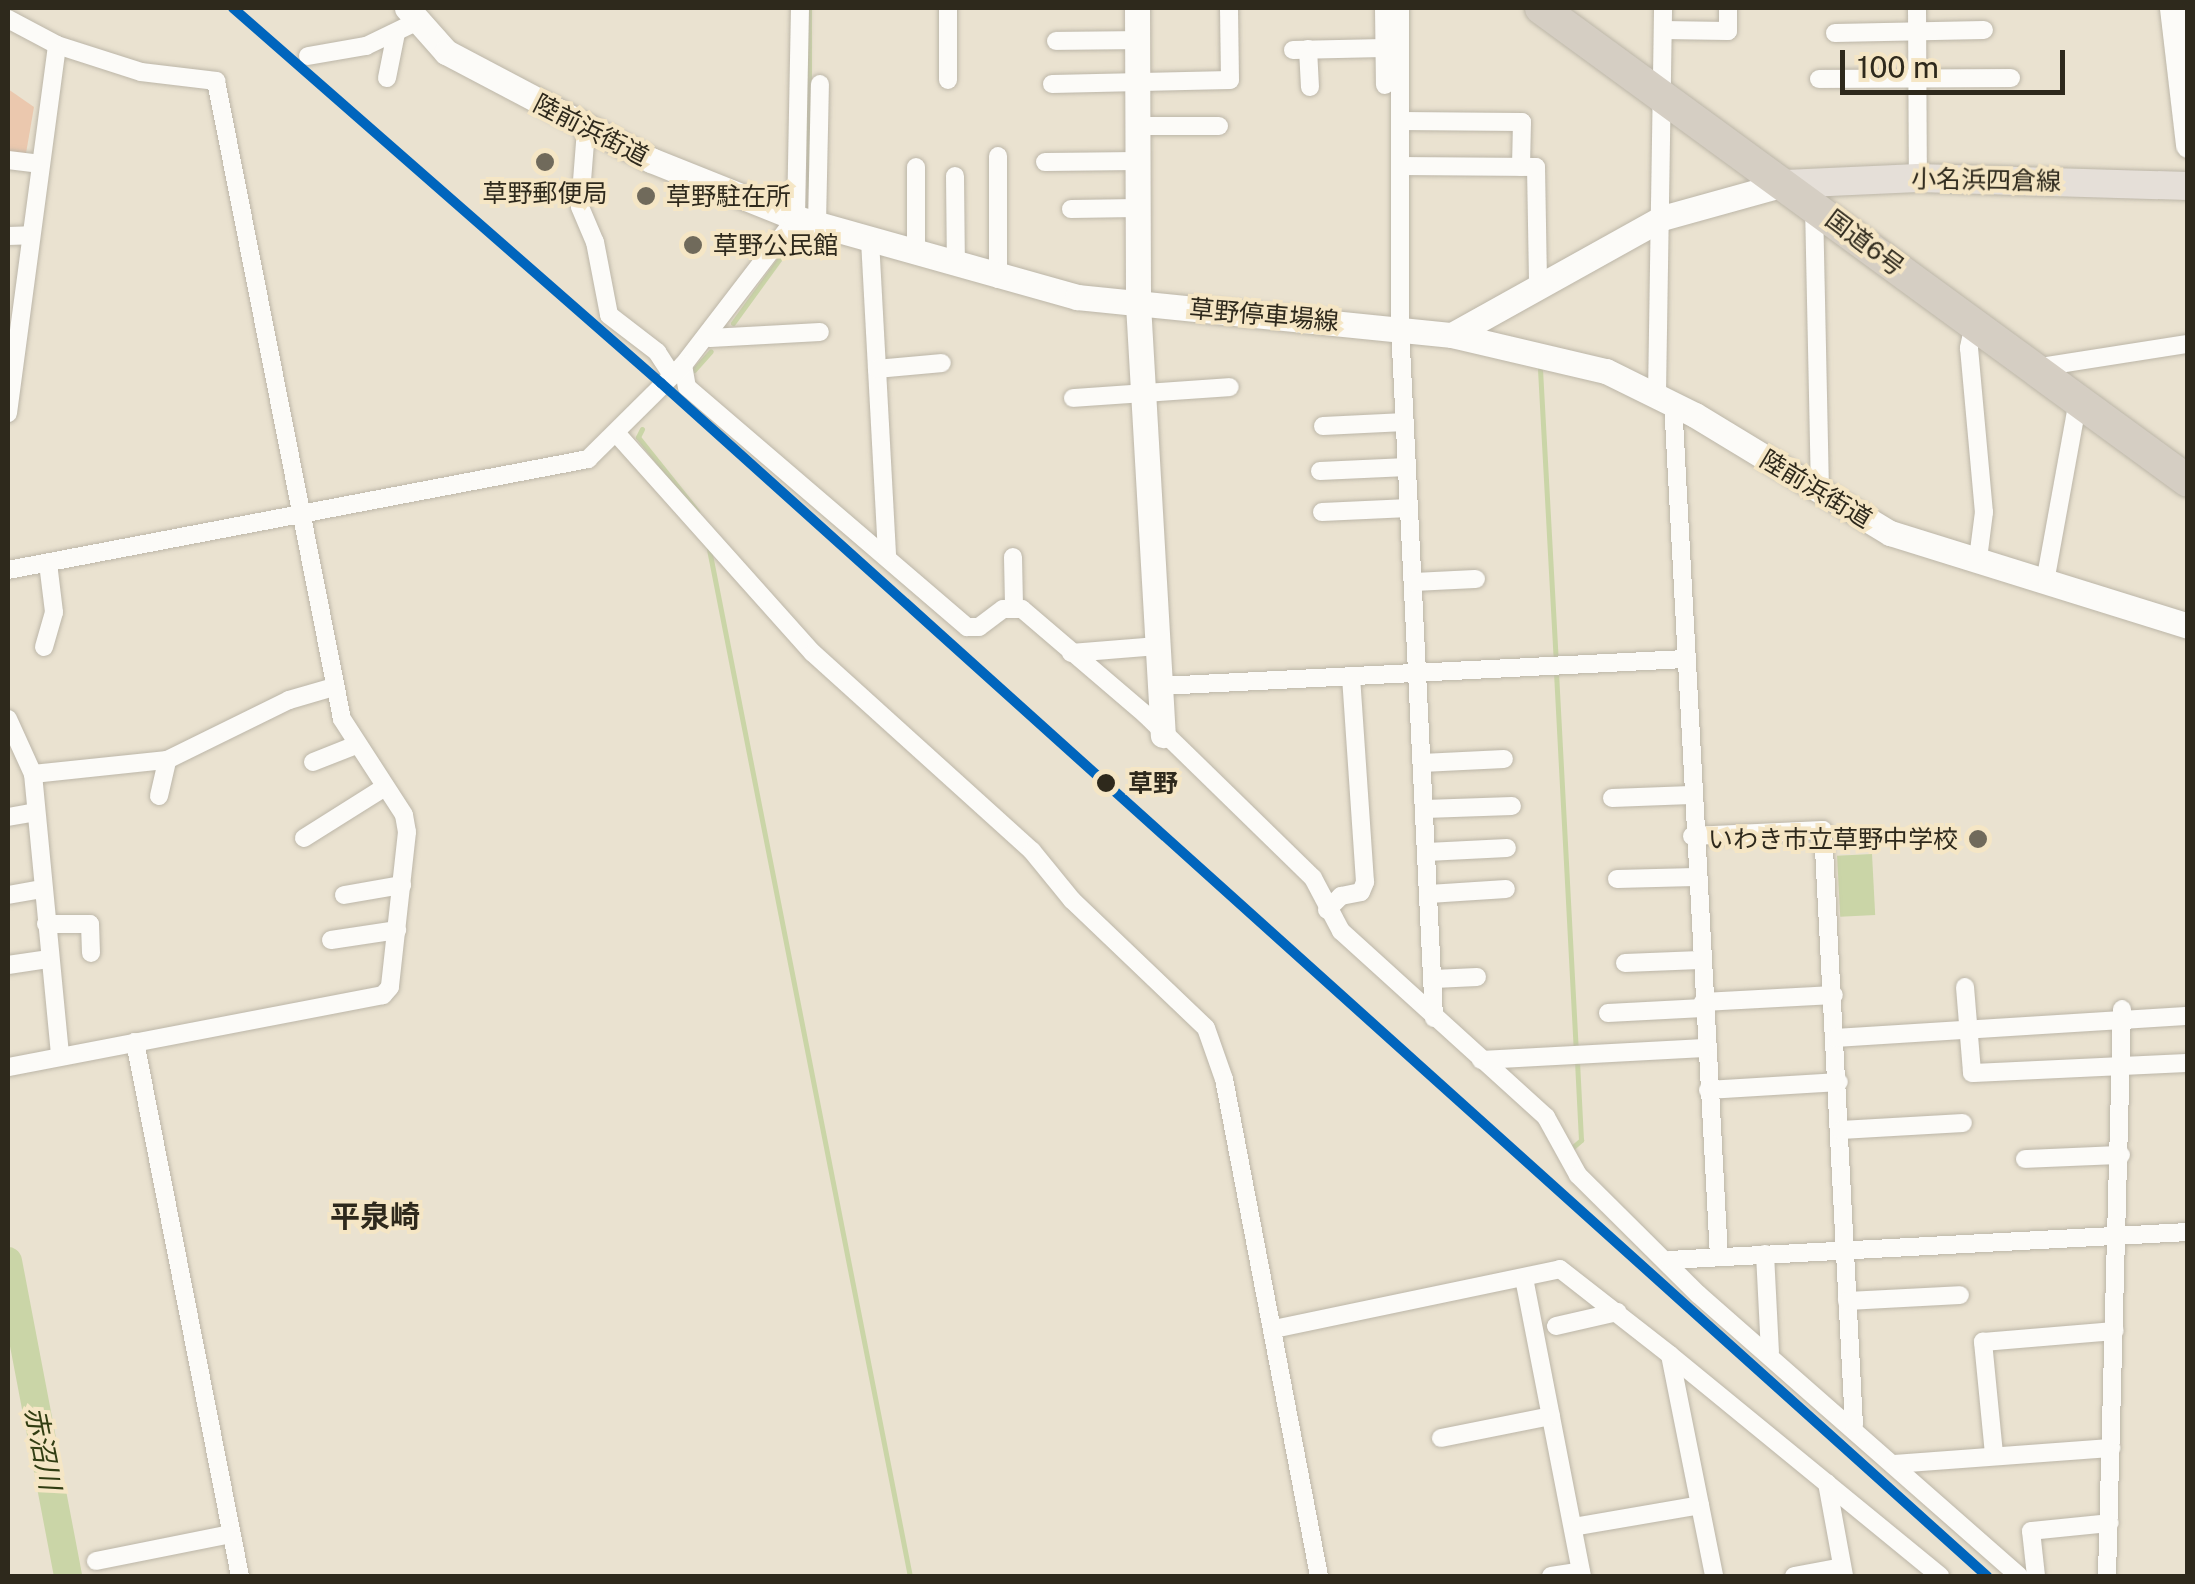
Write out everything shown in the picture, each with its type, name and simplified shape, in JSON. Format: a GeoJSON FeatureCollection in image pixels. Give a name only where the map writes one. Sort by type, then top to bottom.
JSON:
{"type":"FeatureCollection","features":[{"type":"Feature","properties":{"kind":"highway","name":"国道6号"},"geometry":{"type":"LineString","coordinates":[[1540,8],[2188,482]]}},
{"type":"Feature","properties":{"kind":"main road","name":"小名浜四倉線"},"geometry":{"type":"LineString","coordinates":[[1785,184],[1918,178],[2188,186]]}},
{"type":"Feature","properties":{"kind":"street"},"geometry":{"type":"LineString","coordinates":[[800,8],[807,222]]}},
{"type":"Feature","properties":{"kind":"street"},"geometry":{"type":"LineString","coordinates":[[948,8],[948,80]]}},
{"type":"Feature","properties":{"kind":"street"},"geometry":{"type":"LineString","coordinates":[[1137,8],[1138,304],[1163,735]]}},
{"type":"Feature","properties":{"kind":"street"},"geometry":{"type":"LineString","coordinates":[[1052,84],[1230,80],[1230,8]]}},
{"type":"Feature","properties":{"kind":"street"},"geometry":{"type":"LineString","coordinates":[[1384,8],[1400,121],[1400,327],[1434,1018]]}},
{"type":"Feature","properties":{"kind":"street"},"geometry":{"type":"LineString","coordinates":[[1384,85],[1389,45],[1400,8]]}},
{"type":"Feature","properties":{"kind":"street"},"geometry":{"type":"LineString","coordinates":[[1663,8],[1660,94],[1665,398],[1685,659],[1692,836],[1719,1257]]}},
{"type":"Feature","properties":{"kind":"street"},"geometry":{"type":"LineString","coordinates":[[1663,30],[1728,31],[1728,8]]}},
{"type":"Feature","properties":{"kind":"street"},"geometry":{"type":"LineString","coordinates":[[1916,8],[1918,178]]}},
{"type":"Feature","properties":{"kind":"street"},"geometry":{"type":"LineString","coordinates":[[8,18],[57,45],[141,72],[216,81],[334,687],[356,744],[406,822],[390,987],[383,995],[8,1067]]}},
{"type":"Feature","properties":{"kind":"street"},"geometry":{"type":"LineString","coordinates":[[308,56],[333,57],[406,21]]}},
{"type":"Feature","properties":{"kind":"street"},"geometry":{"type":"LineString","coordinates":[[388,78],[406,21]]}},
{"type":"Feature","properties":{"kind":"street","name":"陸前浜街道"},"geometry":{"type":"LineString","coordinates":[[406,21],[446,52],[586,130],[807,222],[956,266]]}},
{"type":"Feature","properties":{"kind":"street"},"geometry":{"type":"LineString","coordinates":[[2178,24],[2188,145]]}},
{"type":"Feature","properties":{"kind":"street"},"geometry":{"type":"LineString","coordinates":[[1835,33],[1984,30]]}},
{"type":"Feature","properties":{"kind":"street"},"geometry":{"type":"LineString","coordinates":[[1056,40],[1137,40]]}},
{"type":"Feature","properties":{"kind":"street"},"geometry":{"type":"LineString","coordinates":[[8,412],[57,45]]}},
{"type":"Feature","properties":{"kind":"street"},"geometry":{"type":"LineString","coordinates":[[1310,87],[1301,50],[1389,45]]}},
{"type":"Feature","properties":{"kind":"street"},"geometry":{"type":"LineString","coordinates":[[1819,79],[2011,78]]}},
{"type":"Feature","properties":{"kind":"street"},"geometry":{"type":"LineString","coordinates":[[8,570],[580,461],[600,454],[710,338],[807,222],[820,84]]}},
{"type":"Feature","properties":{"kind":"street"},"geometry":{"type":"LineString","coordinates":[[1400,121],[1522,122],[1521,167]]}},
{"type":"Feature","properties":{"kind":"street"},"geometry":{"type":"LineString","coordinates":[[1137,126],[1219,126]]}},
{"type":"Feature","properties":{"kind":"street"},"geometry":{"type":"LineString","coordinates":[[586,130],[580,208],[595,242],[608,314],[677,369],[687,386],[967,627],[979,627],[1014,606]]}},
{"type":"Feature","properties":{"kind":"street"},"geometry":{"type":"LineString","coordinates":[[998,156],[998,279]]}},
{"type":"Feature","properties":{"kind":"street"},"geometry":{"type":"LineString","coordinates":[[8,160],[41,164]]}},
{"type":"Feature","properties":{"kind":"street"},"geometry":{"type":"LineString","coordinates":[[1044,162],[1137,161]]}},
{"type":"Feature","properties":{"kind":"street"},"geometry":{"type":"LineString","coordinates":[[1400,166],[1536,167],[1538,286]]}},
{"type":"Feature","properties":{"kind":"street"},"geometry":{"type":"LineString","coordinates":[[916,167],[916,254]]}},
{"type":"Feature","properties":{"kind":"street"},"geometry":{"type":"LineString","coordinates":[[956,176],[956,266]]}},
{"type":"Feature","properties":{"kind":"street"},"geometry":{"type":"LineString","coordinates":[[1452,336],[1662,218],[1785,184]]}},
{"type":"Feature","properties":{"kind":"street"},"geometry":{"type":"LineString","coordinates":[[1814,206],[1820,493]]}},
{"type":"Feature","properties":{"kind":"street"},"geometry":{"type":"LineString","coordinates":[[1071,208],[1137,208]]}},
{"type":"Feature","properties":{"kind":"street"},"geometry":{"type":"LineString","coordinates":[[8,236],[32,235]]}},
{"type":"Feature","properties":{"kind":"street"},"geometry":{"type":"LineString","coordinates":[[870,240],[886,556]]}},
{"type":"Feature","properties":{"kind":"street","name":"草野停車場線"},"geometry":{"type":"LineString","coordinates":[[956,266],[998,279],[1138,304],[1400,327],[1452,336]]}},
{"type":"Feature","properties":{"kind":"street"},"geometry":{"type":"LineString","coordinates":[[1974,324],[1969,348],[1984,512],[1978,559]]}},
{"type":"Feature","properties":{"kind":"street"},"geometry":{"type":"LineString","coordinates":[[710,338],[820,332]]}},
{"type":"Feature","properties":{"kind":"street","name":"陸前浜街道"},"geometry":{"type":"LineString","coordinates":[[1452,336],[1606,372],[1665,398],[1890,533],[2188,626]]}},
{"type":"Feature","properties":{"kind":"street"},"geometry":{"type":"LineString","coordinates":[[2034,368],[2188,344]]}},
{"type":"Feature","properties":{"kind":"street"},"geometry":{"type":"LineString","coordinates":[[877,369],[942,363]]}},
{"type":"Feature","properties":{"kind":"street"},"geometry":{"type":"LineString","coordinates":[[1073,398],[1230,387]]}},
{"type":"Feature","properties":{"kind":"street"},"geometry":{"type":"LineString","coordinates":[[2045,582],[2078,401]]}},
{"type":"Feature","properties":{"kind":"street"},"geometry":{"type":"LineString","coordinates":[[1323,426],[1404,422]]}},
{"type":"Feature","properties":{"kind":"street"},"geometry":{"type":"LineString","coordinates":[[617,434],[813,653],[1032,851],[1072,900],[1206,1028],[1224,1078],[1319,1576]]}},
{"type":"Feature","properties":{"kind":"street"},"geometry":{"type":"LineString","coordinates":[[1320,471],[1407,466]]}},
{"type":"Feature","properties":{"kind":"street"},"geometry":{"type":"LineString","coordinates":[[1322,512],[1409,508]]}},
{"type":"Feature","properties":{"kind":"street"},"geometry":{"type":"LineString","coordinates":[[1013,556],[1014,606],[1163,735],[1313,878],[1341,932],[1559,1133],[1578,1176],[1670,1260],[1698,1294],[1854,1425],[2019,1576]]}},
{"type":"Feature","properties":{"kind":"street"},"geometry":{"type":"LineString","coordinates":[[44,647],[54,612],[48,563]]}},
{"type":"Feature","properties":{"kind":"street"},"geometry":{"type":"LineString","coordinates":[[1413,582],[1476,578]]}},
{"type":"Feature","properties":{"kind":"street"},"geometry":{"type":"LineString","coordinates":[[1071,653],[1158,646]]}},
{"type":"Feature","properties":{"kind":"street"},"geometry":{"type":"LineString","coordinates":[[1160,686],[1685,659]]}},
{"type":"Feature","properties":{"kind":"street"},"geometry":{"type":"LineString","coordinates":[[1327,910],[1342,896],[1360,892],[1365,882],[1352,677]]}},
{"type":"Feature","properties":{"kind":"street"},"geometry":{"type":"LineString","coordinates":[[32,774],[167,760],[289,700],[334,687]]}},
{"type":"Feature","properties":{"kind":"street"},"geometry":{"type":"LineString","coordinates":[[8,719],[32,774],[60,1054]]}},
{"type":"Feature","properties":{"kind":"street"},"geometry":{"type":"LineString","coordinates":[[313,762],[356,744]]}},
{"type":"Feature","properties":{"kind":"street"},"geometry":{"type":"LineString","coordinates":[[159,796],[167,760]]}},
{"type":"Feature","properties":{"kind":"street"},"geometry":{"type":"LineString","coordinates":[[1422,763],[1504,760]]}},
{"type":"Feature","properties":{"kind":"street"},"geometry":{"type":"LineString","coordinates":[[304,838],[384,786]]}},
{"type":"Feature","properties":{"kind":"street"},"geometry":{"type":"LineString","coordinates":[[1612,798],[1690,795]]}},
{"type":"Feature","properties":{"kind":"street"},"geometry":{"type":"LineString","coordinates":[[1425,809],[1512,806]]}},
{"type":"Feature","properties":{"kind":"street"},"geometry":{"type":"LineString","coordinates":[[8,817],[36,812]]}},
{"type":"Feature","properties":{"kind":"street"},"geometry":{"type":"LineString","coordinates":[[1692,836],[1823,830],[1854,1425]]}},
{"type":"Feature","properties":{"kind":"street"},"geometry":{"type":"LineString","coordinates":[[1427,852],[1507,848]]}},
{"type":"Feature","properties":{"kind":"street"},"geometry":{"type":"LineString","coordinates":[[1618,879],[1695,876]]}},
{"type":"Feature","properties":{"kind":"street"},"geometry":{"type":"LineString","coordinates":[[344,896],[402,885]]}},
{"type":"Feature","properties":{"kind":"street"},"geometry":{"type":"LineString","coordinates":[[8,896],[42,889]]}},
{"type":"Feature","properties":{"kind":"street"},"geometry":{"type":"LineString","coordinates":[[1430,894],[1506,890]]}},
{"type":"Feature","properties":{"kind":"street"},"geometry":{"type":"LineString","coordinates":[[46,924],[90,924],[92,954]]}},
{"type":"Feature","properties":{"kind":"street"},"geometry":{"type":"LineString","coordinates":[[331,940],[397,930]]}},
{"type":"Feature","properties":{"kind":"street"},"geometry":{"type":"LineString","coordinates":[[8,965],[48,959]]}},
{"type":"Feature","properties":{"kind":"street"},"geometry":{"type":"LineString","coordinates":[[1625,964],[1700,960]]}},
{"type":"Feature","properties":{"kind":"street"},"geometry":{"type":"LineString","coordinates":[[1434,979],[1477,977]]}},
{"type":"Feature","properties":{"kind":"street"},"geometry":{"type":"LineString","coordinates":[[1965,987],[1972,1073],[2188,1063]]}},
{"type":"Feature","properties":{"kind":"street"},"geometry":{"type":"LineString","coordinates":[[1608,1013],[1834,995]]}},
{"type":"Feature","properties":{"kind":"street"},"geometry":{"type":"LineString","coordinates":[[1836,1038],[2123,1015],[2188,1016]]}},
{"type":"Feature","properties":{"kind":"street"},"geometry":{"type":"LineString","coordinates":[[2108,1576],[2123,1015]]}},
{"type":"Feature","properties":{"kind":"street"},"geometry":{"type":"LineString","coordinates":[[135,1042],[240,1576]]}},
{"type":"Feature","properties":{"kind":"street"},"geometry":{"type":"LineString","coordinates":[[1481,1060],[1705,1048]]}},
{"type":"Feature","properties":{"kind":"street"},"geometry":{"type":"LineString","coordinates":[[1708,1090],[1839,1082]]}},
{"type":"Feature","properties":{"kind":"street"},"geometry":{"type":"LineString","coordinates":[[1841,1130],[1963,1122]]}},
{"type":"Feature","properties":{"kind":"street"},"geometry":{"type":"LineString","coordinates":[[2025,1158],[2121,1155]]}},
{"type":"Feature","properties":{"kind":"street"},"geometry":{"type":"LineString","coordinates":[[1670,1260],[2188,1232]]}},
{"type":"Feature","properties":{"kind":"street"},"geometry":{"type":"LineString","coordinates":[[1765,1254],[1770,1352]]}},
{"type":"Feature","properties":{"kind":"street"},"geometry":{"type":"LineString","coordinates":[[1274,1329],[1560,1269],[1940,1576]]}},
{"type":"Feature","properties":{"kind":"street"},"geometry":{"type":"LineString","coordinates":[[1524,1278],[1581,1574],[1551,1576]]}},
{"type":"Feature","properties":{"kind":"street"},"geometry":{"type":"LineString","coordinates":[[1848,1301],[1960,1296]]}},
{"type":"Feature","properties":{"kind":"street"},"geometry":{"type":"LineString","coordinates":[[1556,1326],[1617,1312]]}},
{"type":"Feature","properties":{"kind":"street"},"geometry":{"type":"LineString","coordinates":[[1994,1454],[1983,1342],[2115,1331]]}},
{"type":"Feature","properties":{"kind":"street"},"geometry":{"type":"LineString","coordinates":[[1670,1355],[1714,1576]]}},
{"type":"Feature","properties":{"kind":"street"},"geometry":{"type":"LineString","coordinates":[[1442,1438],[1551,1416]]}},
{"type":"Feature","properties":{"kind":"street"},"geometry":{"type":"LineString","coordinates":[[1893,1464],[2111,1448]]}},
{"type":"Feature","properties":{"kind":"street"},"geometry":{"type":"LineString","coordinates":[[1794,1576],[1843,1572],[1827,1484]]}},
{"type":"Feature","properties":{"kind":"street"},"geometry":{"type":"LineString","coordinates":[[1572,1527],[1700,1504]]}},
{"type":"Feature","properties":{"kind":"street"},"geometry":{"type":"LineString","coordinates":[[2036,1576],[2031,1532],[2110,1523]]}},
{"type":"Feature","properties":{"kind":"street"},"geometry":{"type":"LineString","coordinates":[[96,1561],[232,1534]]}},
{"type":"Feature","properties":{"kind":"shaded area"},"geometry":{"type":"Polygon","coordinates":[[[8,89],[34,107],[25,159],[8,157],[8,89]]]}},
{"type":"Feature","properties":{"kind":"shaded area"},"geometry":{"type":"Polygon","coordinates":[[[1872,854],[1875,915],[1840,917],[1837,856],[1872,854]]]}},
{"type":"Feature","properties":{"kind":"waterway"},"geometry":{"type":"LineString","coordinates":[[809,8],[809,186]]}},
{"type":"Feature","properties":{"kind":"waterway"},"geometry":{"type":"LineString","coordinates":[[733,323],[802,228]]}},
{"type":"Feature","properties":{"kind":"waterway"},"geometry":{"type":"LineString","coordinates":[[694,370],[711,351]]}},
{"type":"Feature","properties":{"kind":"waterway"},"geometry":{"type":"LineString","coordinates":[[1540,369],[1556,661]]}},
{"type":"Feature","properties":{"kind":"waterway"},"geometry":{"type":"LineString","coordinates":[[642,429],[638,437],[697,511]]}},
{"type":"Feature","properties":{"kind":"waterway"},"geometry":{"type":"LineString","coordinates":[[708,544],[910,1576]]}},
{"type":"Feature","properties":{"kind":"waterway"},"geometry":{"type":"LineString","coordinates":[[1556,672],[1576,1050]]}},
{"type":"Feature","properties":{"kind":"waterway"},"geometry":{"type":"LineString","coordinates":[[1573,1147],[1581,1140],[1577,1061]]}},
{"type":"Feature","properties":{"kind":"waterway","name":"赤沼川"},"geometry":{"type":"LineString","coordinates":[[8,1261],[68,1576]]}},
{"type":"Feature","properties":{"kind":"transit line"},"geometry":{"type":"LineString","coordinates":[[233,8],[661,383],[1987,1576]]}},
{"type":"Feature","properties":{"kind":"place","name":"草野郵便局"},"geometry":{"type":"Point","coordinates":[545,162]}},
{"type":"Feature","properties":{"kind":"place","name":"草野駐在所"},"geometry":{"type":"Point","coordinates":[646,196]}},
{"type":"Feature","properties":{"kind":"place","name":"草野公民館"},"geometry":{"type":"Point","coordinates":[693,245]}},
{"type":"Feature","properties":{"kind":"place","name":"草野"},"geometry":{"type":"Point","coordinates":[1106,783]}},
{"type":"Feature","properties":{"kind":"place","name":"いわき市立草野中学校"},"geometry":{"type":"Point","coordinates":[1978,839]}},
{"type":"Feature","properties":{"kind":"district","name":"平泉崎"},"geometry":{"type":"Point","coordinates":[375,1216]}}]}
